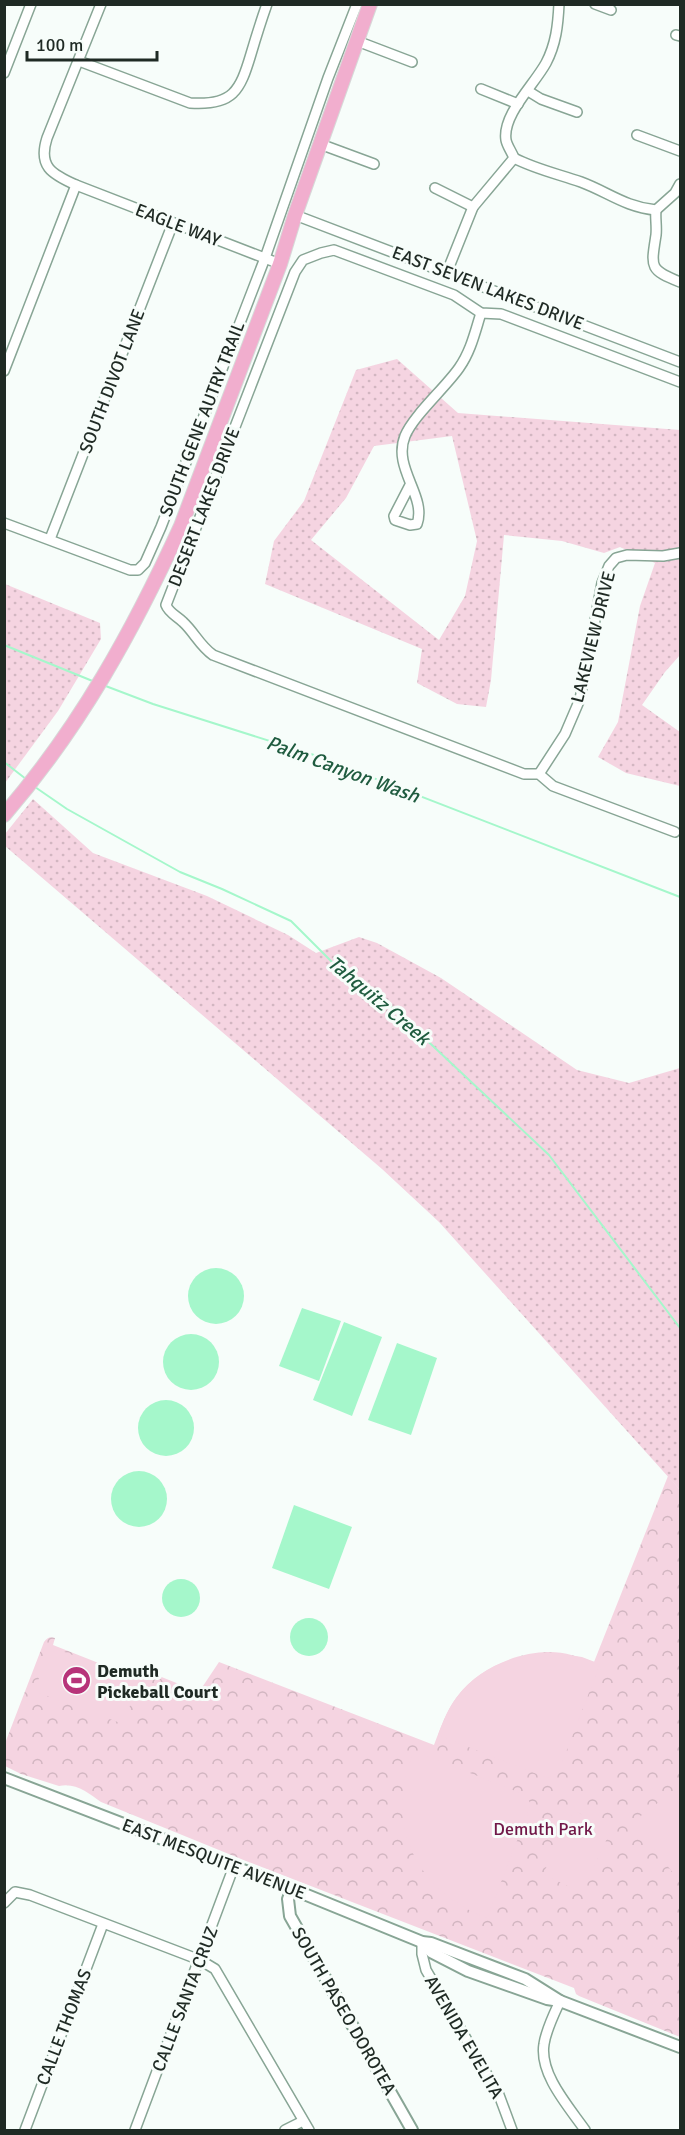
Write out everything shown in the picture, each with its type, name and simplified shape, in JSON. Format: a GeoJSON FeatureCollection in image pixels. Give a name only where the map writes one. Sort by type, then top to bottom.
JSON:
{"type":"FeatureCollection","features":[{"type":"Feature","properties":{"kind":"main road","name":"SOUTH GENE AUTRY TRAIL"},"geometry":{"type":"LineString","coordinates":[[4,815],[38,774],[81,714],[127,636],[181,526],[280,264],[295,215],[370,4]]}},
{"type":"Feature","properties":{"kind":"street"},"geometry":{"type":"LineString","coordinates":[[4,74],[31,4]]}},
{"type":"Feature","properties":{"kind":"street","name":"EAGLE WAY"},"geometry":{"type":"LineString","coordinates":[[101,4],[43,151],[48,168],[57,177],[76,185],[280,264]]}},
{"type":"Feature","properties":{"kind":"street"},"geometry":{"type":"LineString","coordinates":[[79,61],[190,103],[219,102],[234,92],[243,81],[267,4]]}},
{"type":"Feature","properties":{"kind":"street","name":"SOUTH GENE AUTRY TRAIL"},"geometry":{"type":"LineString","coordinates":[[50,539],[130,570],[138,570],[145,563],[265,258],[328,78],[357,4]]}},
{"type":"Feature","properties":{"kind":"street"},"geometry":{"type":"LineString","coordinates":[[560,4],[554,46],[528,91],[512,111],[508,122],[506,140],[514,158],[534,168],[582,183],[627,205],[656,210]]}},
{"type":"Feature","properties":{"kind":"street"},"geometry":{"type":"LineString","coordinates":[[595,4],[611,10]]}},
{"type":"Feature","properties":{"kind":"street"},"geometry":{"type":"LineString","coordinates":[[357,41],[412,63]]}},
{"type":"Feature","properties":{"kind":"street"},"geometry":{"type":"LineString","coordinates":[[481,89],[518,104]]}},
{"type":"Feature","properties":{"kind":"street"},"geometry":{"type":"LineString","coordinates":[[528,91],[542,99],[577,112]]}},
{"type":"Feature","properties":{"kind":"street"},"geometry":{"type":"LineString","coordinates":[[637,135],[681,151]]}},
{"type":"Feature","properties":{"kind":"street"},"geometry":{"type":"LineString","coordinates":[[320,144],[374,164]]}},
{"type":"Feature","properties":{"kind":"street"},"geometry":{"type":"LineString","coordinates":[[447,272],[473,207],[514,158]]}},
{"type":"Feature","properties":{"kind":"street"},"geometry":{"type":"LineString","coordinates":[[681,184],[675,193],[656,210],[656,231],[652,252],[653,264],[660,274],[681,282]]}},
{"type":"Feature","properties":{"kind":"street"},"geometry":{"type":"LineString","coordinates":[[4,371],[76,185]]}},
{"type":"Feature","properties":{"kind":"street"},"geometry":{"type":"LineString","coordinates":[[435,188],[473,207]]}},
{"type":"Feature","properties":{"kind":"street","name":"EAST SEVEN LAKES DRIVE"},"geometry":{"type":"LineString","coordinates":[[295,215],[681,362]]}},
{"type":"Feature","properties":{"kind":"street","name":"SOUTH DIVOT LANE"},"geometry":{"type":"LineString","coordinates":[[50,539],[173,223]]}},
{"type":"Feature","properties":{"kind":"street","name":"DESERT LAKES DRIVE"},"geometry":{"type":"LineString","coordinates":[[675,832],[553,786],[539,774],[524,774],[213,655],[203,648],[185,623],[168,610],[166,605],[295,272],[303,260],[334,250],[454,295],[481,313],[501,314],[681,382]]}},
{"type":"Feature","properties":{"kind":"street"},"geometry":{"type":"LineString","coordinates":[[410,485],[401,450],[405,434],[459,369],[468,354],[481,313]]}},
{"type":"Feature","properties":{"kind":"street"},"geometry":{"type":"LineString","coordinates":[[4,523],[50,539]]}},
{"type":"Feature","properties":{"kind":"street","name":"LAKEVIEW DRIVE"},"geometry":{"type":"LineString","coordinates":[[539,774],[565,734],[580,699],[602,583],[609,566],[616,558],[627,555],[663,556],[681,553]]}},
{"type":"Feature","properties":{"kind":"street","name":"EAST MESQUITE AVENUE"},"geometry":{"type":"LineString","coordinates":[[4,1778],[234,1866],[422,1942],[430,1942],[525,1979],[560,2001],[681,2047]]}},
{"type":"Feature","properties":{"kind":"street","name":"CALLE SANTA CRUZ"},"geometry":{"type":"LineString","coordinates":[[135,2130],[234,1866]]}},
{"type":"Feature","properties":{"kind":"street","name":"SOUTH PASEO DOROTEA"},"geometry":{"type":"LineString","coordinates":[[292,1889],[288,1899],[290,1916],[412,2130]]}},
{"type":"Feature","properties":{"kind":"street"},"geometry":{"type":"LineString","coordinates":[[4,1903],[15,1892],[30,1895],[200,1960],[215,1969],[309,2130]]}},
{"type":"Feature","properties":{"kind":"street","name":"CALLE THOMAS"},"geometry":{"type":"LineString","coordinates":[[25,2130],[103,1924]]}},
{"type":"Feature","properties":{"kind":"street","name":"AVENIDA EVELITA"},"geometry":{"type":"LineString","coordinates":[[422,1942],[426,1970],[499,2095],[512,2130]]}},
{"type":"Feature","properties":{"kind":"street"},"geometry":{"type":"LineString","coordinates":[[560,2001],[544,2042],[544,2062],[549,2075],[585,2130]]}},
{"type":"Feature","properties":{"kind":"street"},"geometry":{"type":"LineString","coordinates":[[285,2130],[303,2121]]}},
{"type":"Feature","properties":{"kind":"green space"},"geometry":{"type":"Polygon","coordinates":[[[397,359],[458,413],[680,430],[680,655],[642,705],[680,732],[680,786],[626,773],[598,757],[618,722],[640,606],[655,563],[620,547],[604,553],[562,541],[504,535],[491,680],[486,707],[457,704],[417,683],[422,649],[265,584],[274,541],[304,501],[356,370],[397,359]],[[452,436],[374,446],[346,498],[311,540],[439,640],[465,596],[477,541],[452,436]]]}},
{"type":"Feature","properties":{"kind":"green space"},"geometry":{"type":"Polygon","coordinates":[[[5,584],[100,623],[101,639],[58,711],[5,783],[5,584]]]}},
{"type":"Feature","properties":{"kind":"green space"},"geometry":{"type":"Polygon","coordinates":[[[33,799],[93,853],[207,896],[288,935],[316,953],[359,937],[377,943],[441,978],[577,1070],[629,1083],[680,1068],[680,1490],[439,1222],[382,1169],[5,846],[5,834],[33,799]]]}},
{"type":"Feature","properties":{"kind":"green space","name":"Demuth Park"},"geometry":{"type":"Polygon","coordinates":[[[668,1476],[680,1490],[680,2037],[579,1996],[574,1988],[246,1861],[101,1802],[76,1787],[59,1786],[21,1774],[5,1766],[4,1746],[44,1642],[47,1638],[52,1637],[55,1638],[53,1645],[139,1679],[144,1670],[199,1692],[219,1662],[434,1745],[446,1715],[456,1698],[474,1679],[497,1664],[523,1655],[549,1652],[567,1654],[594,1662],[668,1476]]]}},
{"type":"Feature","properties":{"kind":"green space"},"geometry":{"type":"Polygon","coordinates":[[[51,1647],[140,1680],[123,1724],[34,1691],[51,1647]]]}},
{"type":"Feature","properties":{"kind":"green space"},"geometry":{"type":"Polygon","coordinates":[[[548,1652],[582,1657],[600,1664],[558,1773],[547,1778],[438,1735],[454,1701],[476,1678],[510,1660],[548,1652]]]}},
{"type":"Feature","properties":{"kind":"green space"},"geometry":{"type":"Polygon","coordinates":[[[414,1751],[526,1795],[531,1805],[487,1918],[462,1906],[441,1891],[424,1872],[412,1851],[404,1828],[402,1804],[405,1778],[414,1751]]]}},
{"type":"Feature","properties":{"kind":"green space"},"geometry":{"type":"Polygon","coordinates":[[[680,1786],[680,1882],[637,1827],[638,1818],[680,1786]]]}},
{"type":"Feature","properties":{"kind":"green space"},"geometry":{"type":"Polygon","coordinates":[[[574,1810],[611,1830],[582,1893],[543,1874],[574,1810]]]}},
{"type":"Feature","properties":{"kind":"shaded area"},"geometry":{"type":"Polygon","coordinates":[[[216,1268],[227,1270],[236,1276],[242,1285],[244,1296],[242,1307],[236,1316],[227,1322],[216,1324],[205,1322],[196,1316],[190,1307],[188,1296],[190,1285],[196,1276],[205,1270],[216,1268]]]}},
{"type":"Feature","properties":{"kind":"shaded area"},"geometry":{"type":"Polygon","coordinates":[[[302,1308],[341,1321],[319,1381],[279,1366],[302,1308]]]}},
{"type":"Feature","properties":{"kind":"shaded area"},"geometry":{"type":"Polygon","coordinates":[[[344,1322],[382,1337],[352,1416],[313,1400],[344,1322]]]}},
{"type":"Feature","properties":{"kind":"shaded area"},"geometry":{"type":"Polygon","coordinates":[[[191,1334],[202,1336],[211,1342],[217,1351],[219,1362],[217,1373],[211,1382],[202,1388],[191,1390],[180,1388],[171,1382],[165,1373],[163,1362],[165,1351],[171,1342],[180,1336],[191,1334]]]}},
{"type":"Feature","properties":{"kind":"shaded area"},"geometry":{"type":"Polygon","coordinates":[[[397,1343],[437,1358],[411,1435],[368,1420],[397,1343]]]}},
{"type":"Feature","properties":{"kind":"shaded area"},"geometry":{"type":"Polygon","coordinates":[[[166,1400],[177,1402],[186,1408],[192,1417],[194,1428],[192,1439],[186,1448],[177,1454],[166,1456],[155,1454],[146,1448],[140,1439],[138,1428],[140,1417],[146,1408],[155,1402],[166,1400]]]}},
{"type":"Feature","properties":{"kind":"shaded area"},"geometry":{"type":"Polygon","coordinates":[[[139,1471],[150,1473],[159,1479],[165,1488],[167,1499],[165,1510],[159,1519],[150,1525],[139,1527],[128,1525],[119,1519],[113,1510],[111,1499],[113,1488],[119,1479],[128,1473],[139,1471]]]}},
{"type":"Feature","properties":{"kind":"shaded area"},"geometry":{"type":"Polygon","coordinates":[[[294,1505],[352,1527],[329,1589],[272,1568],[294,1505]]]}},
{"type":"Feature","properties":{"kind":"shaded area"},"geometry":{"type":"Polygon","coordinates":[[[181,1579],[195,1584],[200,1598],[195,1612],[181,1617],[167,1612],[162,1598],[167,1584],[181,1579]]]}},
{"type":"Feature","properties":{"kind":"shaded area"},"geometry":{"type":"Polygon","coordinates":[[[309,1618],[323,1623],[328,1637],[323,1651],[309,1656],[295,1651],[290,1637],[295,1623],[309,1618]]]}},
{"type":"Feature","properties":{"kind":"waterway","name":"Palm Canyon Wash"},"geometry":{"type":"LineString","coordinates":[[4,645],[95,682]]}},
{"type":"Feature","properties":{"kind":"waterway","name":"Palm Canyon Wash"},"geometry":{"type":"LineString","coordinates":[[103,685],[153,704],[314,755],[680,897]]}},
{"type":"Feature","properties":{"kind":"waterway","name":"Tahquitz Creek"},"geometry":{"type":"LineString","coordinates":[[4,762],[26,779]]}},
{"type":"Feature","properties":{"kind":"waterway","name":"Tahquitz Creek"},"geometry":{"type":"LineString","coordinates":[[35,787],[67,809],[180,872],[291,921],[333,963],[385,1001],[549,1155],[680,1328]]}},
{"type":"Feature","properties":{"kind":"place","name":"Demuth Pickeball Court"},"geometry":{"type":"Point","coordinates":[76,1681]}}]}
